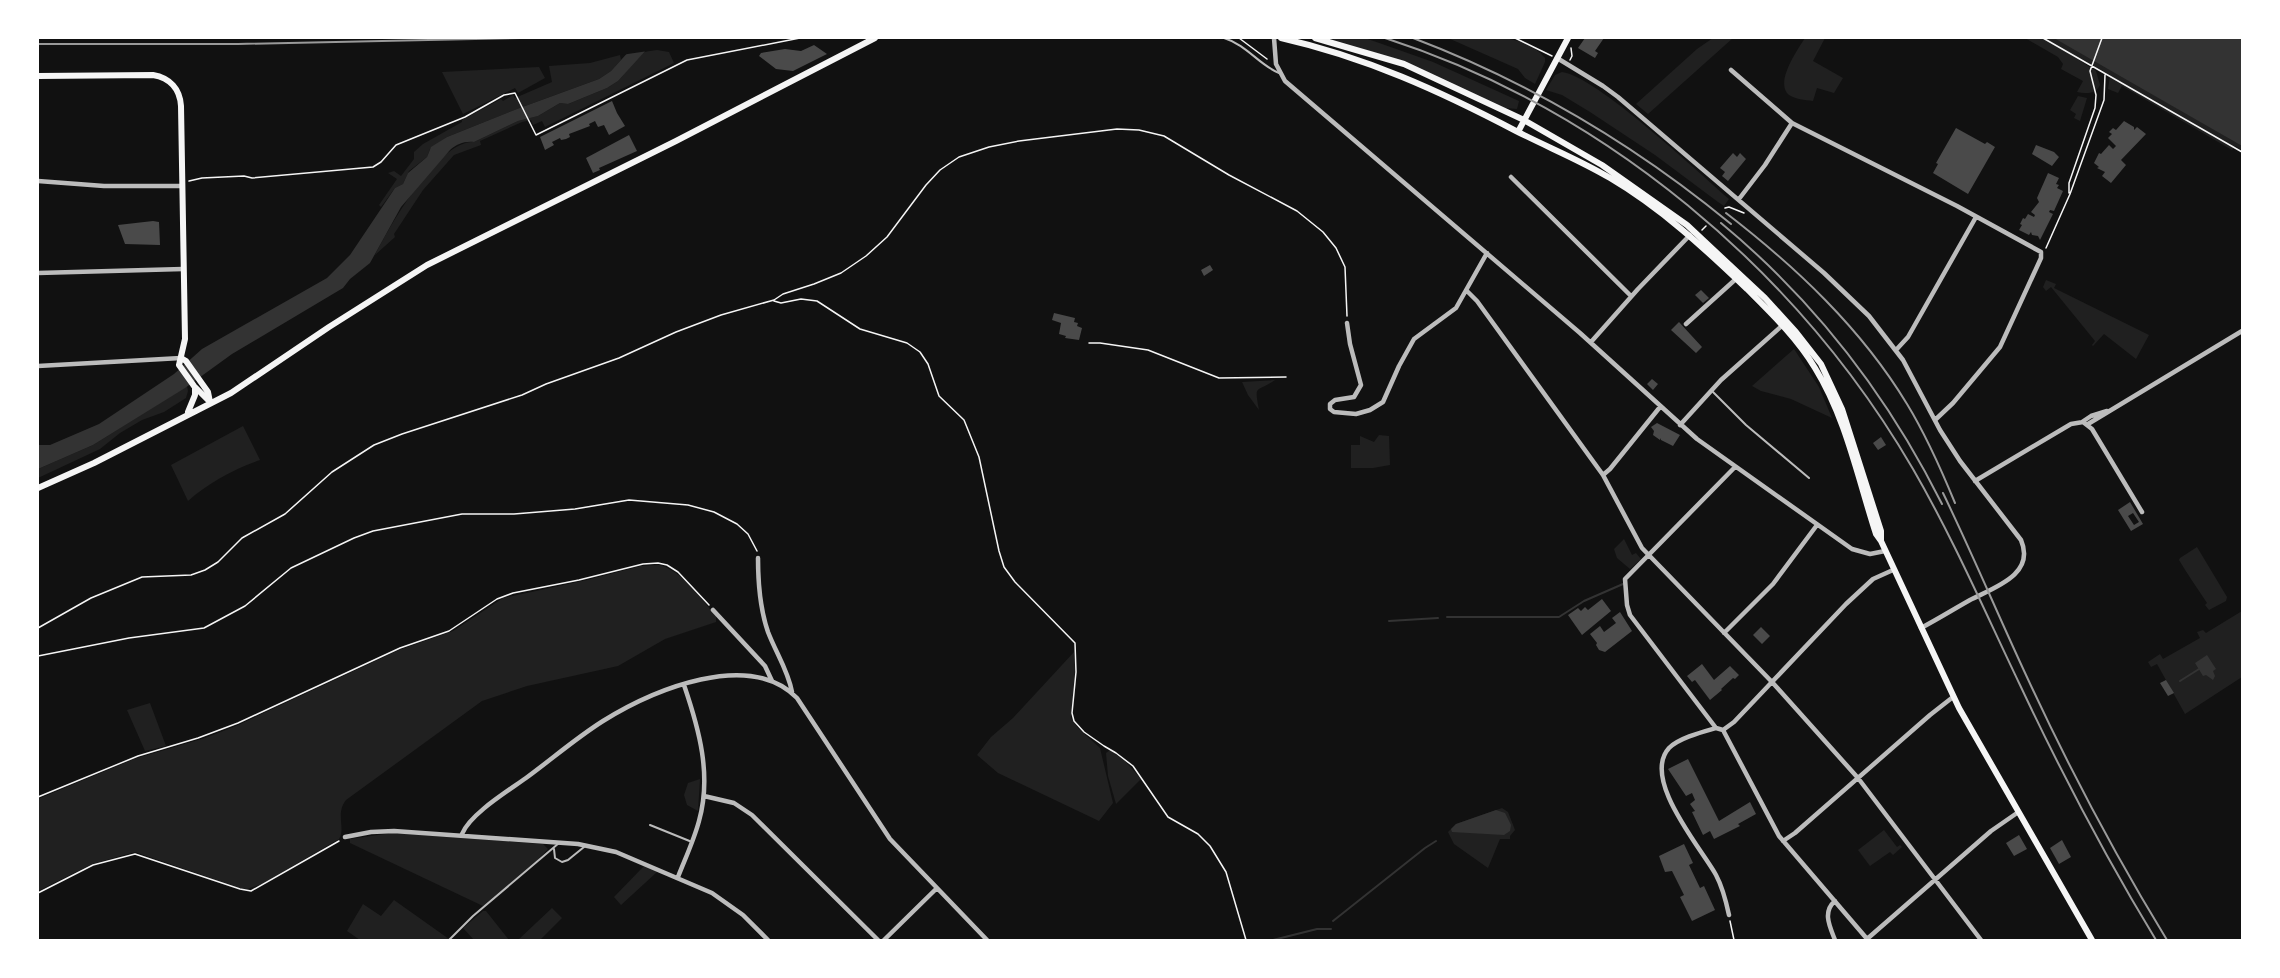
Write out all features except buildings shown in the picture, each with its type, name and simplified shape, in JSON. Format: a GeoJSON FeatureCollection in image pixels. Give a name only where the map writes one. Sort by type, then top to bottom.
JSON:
{"type":"FeatureCollection","features":[{"type":"Feature","properties":{"kind":"main road"},"geometry":{"type":"LineString","coordinates":[[38,488],[94,463],[237,389],[427,265],[686,136],[875,38]]}},
{"type":"Feature","properties":{"kind":"main road"},"geometry":{"type":"LineString","coordinates":[[1281,38],[1348,56],[1407,78],[1453,98],[1610,178],[1660,211],[1738,277]]}},
{"type":"Feature","properties":{"kind":"main road"},"geometry":{"type":"LineString","coordinates":[[1315,38],[1404,64],[1524,120],[1593,160],[1661,205],[1698,234],[1812,353],[1834,388],[1881,531],[1881,541],[1885,551],[1953,697],[2017,813],[2092,940]]}},
{"type":"Feature","properties":{"kind":"main road"},"geometry":{"type":"LineString","coordinates":[[1518,132],[1557,58],[1570,40]]}},
{"type":"Feature","properties":{"kind":"main road"},"geometry":{"type":"LineString","coordinates":[[38,76],[153,75],[165,78],[176,88],[181,101],[185,339],[182,362],[194,386],[210,402]]}},
{"type":"Feature","properties":{"kind":"main road"},"geometry":{"type":"LineString","coordinates":[[182,362],[201,382],[209,394],[210,402]]}},
{"type":"Feature","properties":{"kind":"main road"},"geometry":{"type":"LineString","coordinates":[[186,415],[194,400],[194,386]]}},
{"type":"Feature","properties":{"kind":"street"},"geometry":{"type":"LineString","coordinates":[[1274,38],[1275,60],[1279,74],[1308,103],[1591,342],[1680,425],[1735,467],[1855,551],[1872,554],[1885,551]]}},
{"type":"Feature","properties":{"kind":"street"},"geometry":{"type":"LineString","coordinates":[[1557,58],[1618,97],[1749,207],[1848,295],[1896,350],[1919,387],[1952,450],[2021,540],[2024,551],[2023,561],[2018,572],[2008,581],[1921,628]]}},
{"type":"Feature","properties":{"kind":"street"},"geometry":{"type":"LineString","coordinates":[[1731,70],[1792,123],[2037,248],[2042,254],[2012,325],[2000,347],[1953,403],[1935,420]]}},
{"type":"Feature","properties":{"kind":"street"},"geometry":{"type":"LineString","coordinates":[[1739,199],[1766,165],[1792,123]]}},
{"type":"Feature","properties":{"kind":"street"},"geometry":{"type":"LineString","coordinates":[[1511,177],[1631,296]]}},
{"type":"Feature","properties":{"kind":"street"},"geometry":{"type":"LineString","coordinates":[[38,181],[104,186],[182,184]]}},
{"type":"Feature","properties":{"kind":"street"},"geometry":{"type":"LineString","coordinates":[[1896,350],[1908,337],[1976,217]]}},
{"type":"Feature","properties":{"kind":"street"},"geometry":{"type":"LineString","coordinates":[[1591,342],[1631,296],[1690,235]]}},
{"type":"Feature","properties":{"kind":"street"},"geometry":{"type":"LineString","coordinates":[[1347,323],[1361,385],[1354,397],[1334,401],[1330,404],[1330,409],[1332,412],[1356,414],[1370,410],[1383,402],[1399,366],[1416,338],[1453,310],[1467,291],[1487,253]]}},
{"type":"Feature","properties":{"kind":"street"},"geometry":{"type":"LineString","coordinates":[[38,273],[183,269]]}},
{"type":"Feature","properties":{"kind":"street"},"geometry":{"type":"LineString","coordinates":[[1686,324],[1738,277]]}},
{"type":"Feature","properties":{"kind":"street"},"geometry":{"type":"LineString","coordinates":[[1467,291],[1477,301],[1603,475],[1641,546],[1772,682],[1858,778],[1981,940]]}},
{"type":"Feature","properties":{"kind":"street"},"geometry":{"type":"LineString","coordinates":[[1680,425],[1711,390],[1785,324]]}},
{"type":"Feature","properties":{"kind":"street"},"geometry":{"type":"LineString","coordinates":[[1975,482],[2069,425],[2107,411],[2242,331]]}},
{"type":"Feature","properties":{"kind":"street"},"geometry":{"type":"LineString","coordinates":[[38,366],[182,362]]}},
{"type":"Feature","properties":{"kind":"street"},"geometry":{"type":"LineString","coordinates":[[1603,475],[1615,464],[1660,407]]}},
{"type":"Feature","properties":{"kind":"street"},"geometry":{"type":"LineString","coordinates":[[2088,424],[2107,411]]}},
{"type":"Feature","properties":{"kind":"street"},"geometry":{"type":"LineString","coordinates":[[2081,422],[2088,424],[2142,512]]}},
{"type":"Feature","properties":{"kind":"street"},"geometry":{"type":"LineString","coordinates":[[1735,467],[1626,577],[1627,605],[1630,615],[1716,728],[1723,730],[1783,841],[1868,940],[1994,828],[2017,813]]}},
{"type":"Feature","properties":{"kind":"street"},"geometry":{"type":"LineString","coordinates":[[1724,633],[1773,584],[1817,525]]}},
{"type":"Feature","properties":{"kind":"street"},"geometry":{"type":"LineString","coordinates":[[758,558],[765,620],[771,640],[788,675],[792,692]]}},
{"type":"Feature","properties":{"kind":"street"},"geometry":{"type":"LineString","coordinates":[[1723,730],[1734,722],[1850,600],[1873,579],[1893,570]]}},
{"type":"Feature","properties":{"kind":"street"},"geometry":{"type":"LineString","coordinates":[[713,610],[765,666],[772,681]]}},
{"type":"Feature","properties":{"kind":"street"},"geometry":{"type":"LineString","coordinates":[[462,834],[472,820],[584,734],[639,702],[705,680],[754,675],[772,681],[792,692],[806,709],[890,839],[987,940]]}},
{"type":"Feature","properties":{"kind":"street"},"geometry":{"type":"LineString","coordinates":[[678,877],[700,817],[705,771],[702,745],[684,686]]}},
{"type":"Feature","properties":{"kind":"street"},"geometry":{"type":"LineString","coordinates":[[1783,841],[1930,714],[1953,697]]}},
{"type":"Feature","properties":{"kind":"street"},"geometry":{"type":"LineString","coordinates":[[1716,728],[1672,746],[1666,754],[1662,777],[1678,818],[1718,879],[1729,915]]}},
{"type":"Feature","properties":{"kind":"street"},"geometry":{"type":"LineString","coordinates":[[704,796],[734,803],[757,818],[878,940]]}},
{"type":"Feature","properties":{"kind":"street"},"geometry":{"type":"LineString","coordinates":[[345,837],[386,831],[462,834],[588,845],[623,854],[678,877],[722,899],[743,915],[768,940]]}},
{"type":"Feature","properties":{"kind":"street"},"geometry":{"type":"LineString","coordinates":[[884,940],[936,888]]}},
{"type":"Feature","properties":{"kind":"street"},"geometry":{"type":"LineString","coordinates":[[1834,902],[1829,906],[1827,912],[1835,940]]}},
{"type":"Feature","properties":{"kind":"lane"},"geometry":{"type":"LineString","coordinates":[[1224,38],[1241,45],[1279,74]]}},
{"type":"Feature","properties":{"kind":"lane"},"geometry":{"type":"LineString","coordinates":[[1711,390],[1746,425],[1809,478]]}},
{"type":"Feature","properties":{"kind":"lane"},"geometry":{"type":"LineString","coordinates":[[650,825],[692,842]]}},
{"type":"Feature","properties":{"kind":"lane"},"geometry":{"type":"LineString","coordinates":[[449,940],[560,842]]}},
{"type":"Feature","properties":{"kind":"lane"},"geometry":{"type":"LineString","coordinates":[[554,849],[556,859],[564,862],[588,845]]}},
{"type":"Feature","properties":{"kind":"path"},"geometry":{"type":"LineString","coordinates":[[182,184],[202,177],[244,176],[252,178],[373,167],[381,162],[396,145],[465,117],[504,95],[515,93],[536,135],[695,57],[800,38]]}},
{"type":"Feature","properties":{"kind":"path"},"geometry":{"type":"LineString","coordinates":[[1239,38],[1267,59]]}},
{"type":"Feature","properties":{"kind":"path"},"geometry":{"type":"LineString","coordinates":[[1515,38],[1557,58]]}},
{"type":"Feature","properties":{"kind":"path"},"geometry":{"type":"LineString","coordinates":[[2043,38],[2242,152]]}},
{"type":"Feature","properties":{"kind":"path"},"geometry":{"type":"LineString","coordinates":[[2070,194],[2068,185],[2095,108],[2096,95],[2090,71],[2102,38]]}},
{"type":"Feature","properties":{"kind":"path"},"geometry":{"type":"LineString","coordinates":[[1568,64],[1572,56],[1570,40]]}},
{"type":"Feature","properties":{"kind":"path"},"geometry":{"type":"LineString","coordinates":[[2042,254],[2070,194],[2105,98],[2105,74]]}},
{"type":"Feature","properties":{"kind":"path"},"geometry":{"type":"LineString","coordinates":[[38,628],[91,598],[142,578],[191,575],[205,570],[218,562],[242,538],[289,512],[332,472],[374,445],[522,395],[713,318],[774,300],[783,294],[832,277],[866,256],[894,229],[926,185],[940,170],[959,158],[1019,141],[1134,129],[1167,138],[1229,175],[1292,207],[1318,227],[1333,243],[1345,267],[1347,323]]}},
{"type":"Feature","properties":{"kind":"path"},"geometry":{"type":"LineString","coordinates":[[1725,208],[1729,207],[1744,213],[1749,207]]}},
{"type":"Feature","properties":{"kind":"path"},"geometry":{"type":"LineString","coordinates":[[774,300],[782,303],[801,299],[817,301],[857,327],[907,343],[916,348],[924,357],[939,396],[964,420],[980,460],[1004,567],[1015,582],[1075,643],[1076,676],[1072,711],[1074,721],[1084,732],[1133,766],[1168,817],[1198,834],[1210,846],[1228,877],[1246,940]]}},
{"type":"Feature","properties":{"kind":"path"},"geometry":{"type":"LineString","coordinates":[[1089,344],[1100,343],[1145,349],[1221,379],[1286,377]]}},
{"type":"Feature","properties":{"kind":"path"},"geometry":{"type":"LineString","coordinates":[[38,656],[129,638],[204,628],[245,606],[291,568],[354,538],[373,531],[462,514],[510,515],[629,500],[688,505],[714,512],[737,524],[752,540],[758,558]]}},
{"type":"Feature","properties":{"kind":"path"},"geometry":{"type":"LineString","coordinates":[[38,797],[138,756],[238,723],[405,646],[453,628],[497,599],[513,593],[643,564],[658,563],[667,565],[678,572],[713,610]]}},
{"type":"Feature","properties":{"kind":"path"},"geometry":{"type":"LineString","coordinates":[[38,893],[93,865],[135,854],[251,891],[345,837]]}},
{"type":"Feature","properties":{"kind":"path"},"geometry":{"type":"LineString","coordinates":[[1729,915],[1734,940]]}},
{"type":"Feature","properties":{"kind":"shaded area"},"geometry":{"type":"Polygon","coordinates":[[[1500,37],[1513,40],[1536,49],[1545,58],[1545,62],[1535,84],[1525,78],[1518,69],[1448,38],[1500,37]]]}},
{"type":"Feature","properties":{"kind":"shaded area"},"geometry":{"type":"Polygon","coordinates":[[[641,38],[657,38],[618,81],[607,88],[568,104],[560,103],[538,116],[518,121],[474,142],[461,143],[450,150],[401,207],[370,263],[350,279],[343,288],[232,354],[185,388],[93,445],[38,469],[38,445],[50,445],[99,424],[174,374],[202,349],[327,278],[350,255],[395,188],[403,184],[408,173],[427,157],[431,147],[447,137],[599,79],[611,71],[641,38]]]}},
{"type":"Feature","properties":{"kind":"shaded area"},"geometry":{"type":"Polygon","coordinates":[[[1328,38],[1365,38],[1433,62],[1519,101],[1517,109],[1505,108],[1401,61],[1328,38]]]}},
{"type":"Feature","properties":{"kind":"shaded area"},"geometry":{"type":"Polygon","coordinates":[[[1713,38],[1733,38],[1648,114],[1636,104],[1697,49],[1713,38]]]}},
{"type":"Feature","properties":{"kind":"shaded area"},"geometry":{"type":"Polygon","coordinates":[[[1805,38],[1825,38],[1813,61],[1843,78],[1834,93],[1817,88],[1813,101],[1789,95],[1784,83],[1789,66],[1805,38]]]}},
{"type":"Feature","properties":{"kind":"shaded area"},"geometry":{"type":"Polygon","coordinates":[[[2025,38],[2054,38],[2071,46],[2242,146],[2242,150],[2235,146],[2232,150],[2122,86],[2118,93],[2108,89],[2110,75],[2080,58],[2079,60],[2096,71],[2100,85],[2090,93],[2077,92],[2083,81],[2061,69],[2063,64],[2058,57],[2025,38]]]}},
{"type":"Feature","properties":{"kind":"shaded area"},"geometry":{"type":"Polygon","coordinates":[[[2054,38],[2239,38],[2242,40],[2242,146],[2054,38]]]}},
{"type":"Feature","properties":{"kind":"shaded area"},"geometry":{"type":"Polygon","coordinates":[[[657,50],[669,52],[674,63],[545,127],[542,121],[533,125],[531,120],[522,122],[480,141],[481,145],[454,155],[423,190],[394,234],[395,237],[375,255],[403,206],[431,169],[446,154],[460,145],[474,142],[518,121],[538,116],[560,103],[568,104],[607,88],[618,81],[643,52],[657,50]]]}},
{"type":"Feature","properties":{"kind":"shaded area"},"geometry":{"type":"Polygon","coordinates":[[[620,55],[621,60],[599,79],[447,137],[430,149],[427,157],[409,171],[403,184],[395,188],[381,207],[379,205],[397,179],[388,173],[394,171],[401,176],[414,159],[414,152],[423,144],[501,99],[503,101],[513,95],[515,98],[552,82],[549,66],[590,63],[620,55]]]}},
{"type":"Feature","properties":{"kind":"shaded area"},"geometry":{"type":"Polygon","coordinates":[[[539,67],[545,78],[518,93],[515,88],[463,114],[442,72],[539,67]]]}},
{"type":"Feature","properties":{"kind":"shaded area"},"geometry":{"type":"Polygon","coordinates":[[[1562,72],[1578,77],[1647,127],[1729,199],[1724,206],[1655,155],[1590,112],[1562,95],[1546,90],[1555,75],[1562,72]]]}},
{"type":"Feature","properties":{"kind":"shaded area"},"geometry":{"type":"Polygon","coordinates":[[[2078,96],[2087,98],[2080,121],[2074,118],[2076,114],[2070,110],[2078,96]]]}},
{"type":"Feature","properties":{"kind":"shaded area"},"geometry":{"type":"Polygon","coordinates":[[[2046,280],[2056,284],[2054,288],[2149,335],[2136,359],[2104,334],[2093,346],[2095,341],[2051,287],[2046,291],[2043,287],[2046,280]]]}},
{"type":"Feature","properties":{"kind":"shaded area"},"geometry":{"type":"Polygon","coordinates":[[[1794,349],[1819,387],[1832,418],[1791,399],[1761,391],[1752,386],[1794,349]]]}},
{"type":"Feature","properties":{"kind":"shaded area"},"geometry":{"type":"Polygon","coordinates":[[[1275,380],[1258,390],[1259,410],[1242,382],[1275,380]]]}},
{"type":"Feature","properties":{"kind":"shaded area"},"geometry":{"type":"Polygon","coordinates":[[[187,386],[186,398],[164,412],[142,420],[120,433],[100,449],[38,478],[38,469],[93,445],[187,386]]]}},
{"type":"Feature","properties":{"kind":"shaded area"},"geometry":{"type":"Polygon","coordinates":[[[243,426],[260,460],[222,477],[188,501],[171,465],[243,426]]]}},
{"type":"Feature","properties":{"kind":"shaded area"},"geometry":{"type":"Polygon","coordinates":[[[1379,435],[1389,436],[1390,465],[1351,468],[1351,445],[1360,445],[1360,436],[1374,442],[1379,435]]]}},
{"type":"Feature","properties":{"kind":"shaded area"},"geometry":{"type":"Polygon","coordinates":[[[1624,539],[1632,555],[1636,553],[1641,559],[1630,569],[1617,558],[1614,549],[1624,539]]]}},
{"type":"Feature","properties":{"kind":"shaded area"},"geometry":{"type":"Polygon","coordinates":[[[2197,547],[2227,597],[2226,601],[2209,610],[2205,605],[2207,603],[2179,560],[2197,547]]]}},
{"type":"Feature","properties":{"kind":"shaded area"},"geometry":{"type":"Polygon","coordinates":[[[659,565],[676,573],[690,586],[716,616],[716,622],[665,639],[618,666],[527,686],[482,701],[346,800],[341,810],[342,830],[339,839],[262,884],[247,889],[240,888],[135,852],[92,864],[38,891],[38,799],[134,759],[205,738],[236,726],[399,650],[453,631],[503,598],[641,566],[659,565]]]}},
{"type":"Feature","properties":{"kind":"shaded area"},"geometry":{"type":"Polygon","coordinates":[[[2242,611],[2242,677],[2185,714],[2157,664],[2151,667],[2148,662],[2160,654],[2163,659],[2200,638],[2197,632],[2203,630],[2206,633],[2242,611]]]}},
{"type":"Feature","properties":{"kind":"shaded area"},"geometry":{"type":"Polygon","coordinates":[[[1074,652],[1071,718],[1078,728],[1100,748],[1113,803],[1099,821],[998,773],[977,755],[991,737],[1013,718],[1074,652]]]}},
{"type":"Feature","properties":{"kind":"shaded area"},"geometry":{"type":"Polygon","coordinates":[[[2207,655],[2216,669],[2213,671],[2215,676],[2213,680],[2206,675],[2203,676],[2195,663],[2207,655]]]}},
{"type":"Feature","properties":{"kind":"shaded area"},"geometry":{"type":"Polygon","coordinates":[[[150,703],[166,746],[145,751],[127,710],[150,703]]]}},
{"type":"Feature","properties":{"kind":"shaded area"},"geometry":{"type":"Polygon","coordinates":[[[1110,750],[1125,761],[1141,779],[1116,804],[1108,776],[1106,753],[1110,750]]]}},
{"type":"Feature","properties":{"kind":"shaded area"},"geometry":{"type":"Polygon","coordinates":[[[700,779],[698,811],[687,805],[684,795],[688,783],[700,779]]]}},
{"type":"Feature","properties":{"kind":"shaded area"},"geometry":{"type":"Polygon","coordinates":[[[1502,808],[1508,812],[1515,830],[1510,839],[1500,839],[1488,868],[1454,844],[1448,832],[1456,824],[1502,808]]]}},
{"type":"Feature","properties":{"kind":"shaded area"},"geometry":{"type":"Polygon","coordinates":[[[1496,810],[1505,813],[1511,825],[1510,831],[1504,835],[1452,832],[1451,829],[1456,824],[1496,810]]]}},
{"type":"Feature","properties":{"kind":"shaded area"},"geometry":{"type":"Polygon","coordinates":[[[1884,830],[1897,847],[1900,845],[1902,847],[1893,855],[1890,852],[1870,866],[1858,850],[1884,830]]]}},
{"type":"Feature","properties":{"kind":"shaded area"},"geometry":{"type":"Polygon","coordinates":[[[392,833],[543,844],[548,849],[533,865],[483,906],[350,843],[350,839],[392,833]]]}},
{"type":"Feature","properties":{"kind":"shaded area"},"geometry":{"type":"Polygon","coordinates":[[[644,866],[657,872],[621,905],[614,897],[644,866]]]}},
{"type":"Feature","properties":{"kind":"shaded area"},"geometry":{"type":"Polygon","coordinates":[[[394,900],[449,939],[360,940],[347,931],[363,904],[381,916],[394,900]]]}},
{"type":"Feature","properties":{"kind":"shaded area"},"geometry":{"type":"Polygon","coordinates":[[[552,908],[562,918],[540,940],[518,940],[552,908]]]}},
{"type":"Feature","properties":{"kind":"shaded area"},"geometry":{"type":"Polygon","coordinates":[[[486,911],[509,940],[474,940],[463,928],[486,911]]]}},
{"type":"Feature","properties":{"kind":"pier"},"geometry":{"type":"Polygon","coordinates":[[[637,38],[660,38],[648,51],[621,55],[637,38]]]}},
{"type":"Feature","properties":{"kind":"waterway"},"geometry":{"type":"LineString","coordinates":[[1447,617],[1559,617],[1584,601],[1623,584]]}},
{"type":"Feature","properties":{"kind":"waterway"},"geometry":{"type":"LineString","coordinates":[[1389,621],[1438,618]]}},
{"type":"Feature","properties":{"kind":"waterway"},"geometry":{"type":"LineString","coordinates":[[2180,681],[2199,669]]}},
{"type":"Feature","properties":{"kind":"waterway"},"geometry":{"type":"LineString","coordinates":[[1333,921],[1436,841]]}},
{"type":"Feature","properties":{"kind":"waterway"},"geometry":{"type":"LineString","coordinates":[[1273,940],[1317,929],[1331,929]]}},
{"type":"Feature","properties":{"kind":"railway"},"geometry":{"type":"LineString","coordinates":[[38,44],[238,44],[521,38]]}},
{"type":"Feature","properties":{"kind":"railway"},"geometry":{"type":"LineString","coordinates":[[1385,38],[1466,69],[1544,107],[1618,153],[1688,206],[1753,264],[1813,328],[1866,396],[1928,495],[2068,782],[2119,878],[2156,940]]}},
{"type":"Feature","properties":{"kind":"railway"},"geometry":{"type":"LineString","coordinates":[[1413,38],[1498,75],[1580,118],[1657,168],[1731,224]]}},
{"type":"Feature","properties":{"kind":"railway"},"geometry":{"type":"LineString","coordinates":[[1726,213],[1802,277],[1826,300],[1869,350],[1889,376],[1914,416],[1933,452],[1955,503]]}},
{"type":"Feature","properties":{"kind":"railway"},"geometry":{"type":"LineString","coordinates":[[1721,223],[1787,284],[1846,352],[1898,425],[1942,504]]}},
{"type":"Feature","properties":{"kind":"railway"},"geometry":{"type":"LineString","coordinates":[[1943,493],[2058,743],[2111,843],[2167,940]]}}]}
